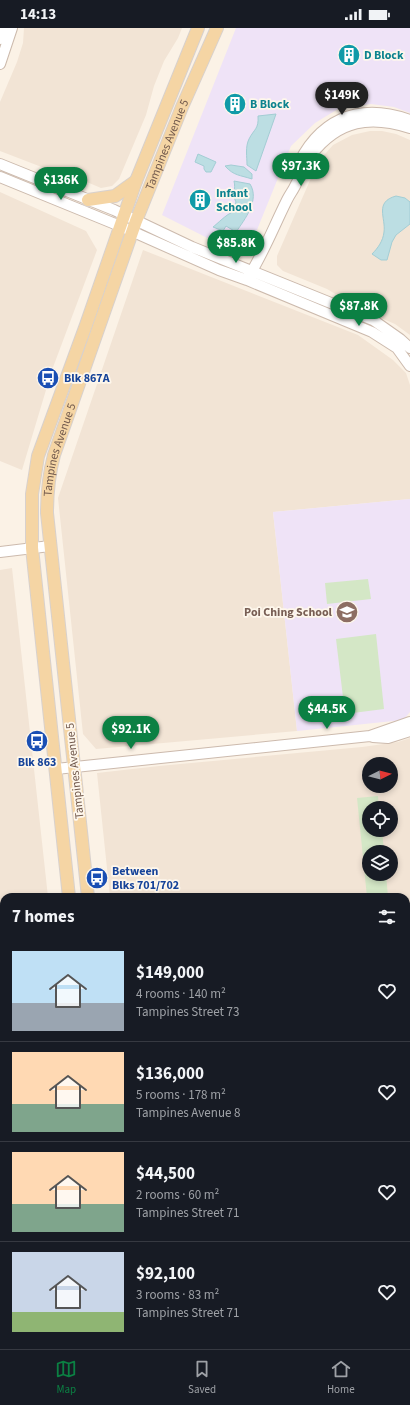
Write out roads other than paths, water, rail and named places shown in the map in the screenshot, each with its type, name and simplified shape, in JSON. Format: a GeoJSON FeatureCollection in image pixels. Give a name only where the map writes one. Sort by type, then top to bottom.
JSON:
{"type":"FeatureCollection","features":[{"type":"Feature","properties":{"kind":"main road","name":"Tampines Avenue 5"},"geometry":{"type":"LineString","coordinates":[[69,893],[32,548],[32,494],[38,456],[86,325],[122,220],[136,181],[198,28]]}},
{"type":"Feature","properties":{"kind":"main road","name":"Tampines Avenue 5"},"geometry":{"type":"LineString","coordinates":[[88,893],[50,546],[46,497],[49,476],[54,455],[134,226],[182,107],[217,28]]}},
{"type":"Feature","properties":{"kind":"main road"},"geometry":{"type":"LineString","coordinates":[[88,200],[115,196],[136,181]]}},
{"type":"Feature","properties":{"kind":"street"},"geometry":{"type":"LineString","coordinates":[[0,39],[2,28]]}},
{"type":"Feature","properties":{"kind":"street"},"geometry":{"type":"LineString","coordinates":[[0,64],[12,28]]}},
{"type":"Feature","properties":{"kind":"street"},"geometry":{"type":"LineString","coordinates":[[288,199],[290,183],[306,150],[314,139],[335,122],[354,115],[373,113],[399,116],[410,120]]}},
{"type":"Feature","properties":{"kind":"street"},"geometry":{"type":"LineString","coordinates":[[249,276],[258,262],[288,199],[312,155],[321,144],[338,130],[360,122],[389,122],[410,128]]}},
{"type":"Feature","properties":{"kind":"street"},"geometry":{"type":"LineString","coordinates":[[0,164],[88,200],[122,220],[218,270],[249,276],[373,320],[410,348]]}},
{"type":"Feature","properties":{"kind":"street"},"geometry":{"type":"LineString","coordinates":[[0,177],[122,220]]}},
{"type":"Feature","properties":{"kind":"street"},"geometry":{"type":"LineString","coordinates":[[249,276],[372,332],[397,348],[410,366]]}},
{"type":"Feature","properties":{"kind":"street"},"geometry":{"type":"LineString","coordinates":[[0,552],[50,546]]}},
{"type":"Feature","properties":{"kind":"street"},"geometry":{"type":"LineString","coordinates":[[56,769],[370,736],[410,722]]}},
{"type":"Feature","properties":{"kind":"street"},"geometry":{"type":"LineString","coordinates":[[370,736],[388,738],[410,731]]}},
{"type":"Feature","properties":{"kind":"water"},"geometry":{"type":"Polygon","coordinates":[[[276,114],[256,171],[247,165],[248,142],[257,126],[258,116],[276,114]]]}},
{"type":"Feature","properties":{"kind":"water"},"geometry":{"type":"Polygon","coordinates":[[[198,154],[216,162],[211,172],[206,172],[204,166],[195,162],[198,154]]]}},
{"type":"Feature","properties":{"kind":"water"},"geometry":{"type":"Polygon","coordinates":[[[231,165],[244,167],[252,174],[252,179],[234,173],[225,166],[231,165]]]}},
{"type":"Feature","properties":{"kind":"water"},"geometry":{"type":"Polygon","coordinates":[[[234,181],[250,184],[253,190],[252,203],[247,215],[236,232],[226,226],[223,231],[213,227],[231,213],[236,202],[234,197],[234,181]]]}},
{"type":"Feature","properties":{"kind":"water"},"geometry":{"type":"Polygon","coordinates":[[[396,196],[405,198],[410,202],[410,224],[396,235],[392,242],[387,260],[381,260],[372,254],[383,238],[383,206],[385,202],[396,196]]]}},
{"type":"Feature","properties":{"kind":"place","name":"D Block"},"geometry":{"type":"Point","coordinates":[349,55]}},
{"type":"Feature","properties":{"kind":"place","name":"B Block"},"geometry":{"type":"Point","coordinates":[235,104]}},
{"type":"Feature","properties":{"kind":"place","name":"Infant School"},"geometry":{"type":"Point","coordinates":[200,200]}},
{"type":"Feature","properties":{"kind":"place","name":"Blk 867A"},"geometry":{"type":"Point","coordinates":[48,378]}},
{"type":"Feature","properties":{"kind":"place","name":"Poi Ching School"},"geometry":{"type":"Point","coordinates":[347,612]}},
{"type":"Feature","properties":{"kind":"place","name":"Blk 863"},"geometry":{"type":"Point","coordinates":[37,741]}},
{"type":"Feature","properties":{"kind":"place","name":"Between Blks 701/702"},"geometry":{"type":"Point","coordinates":[97,878]}}]}
